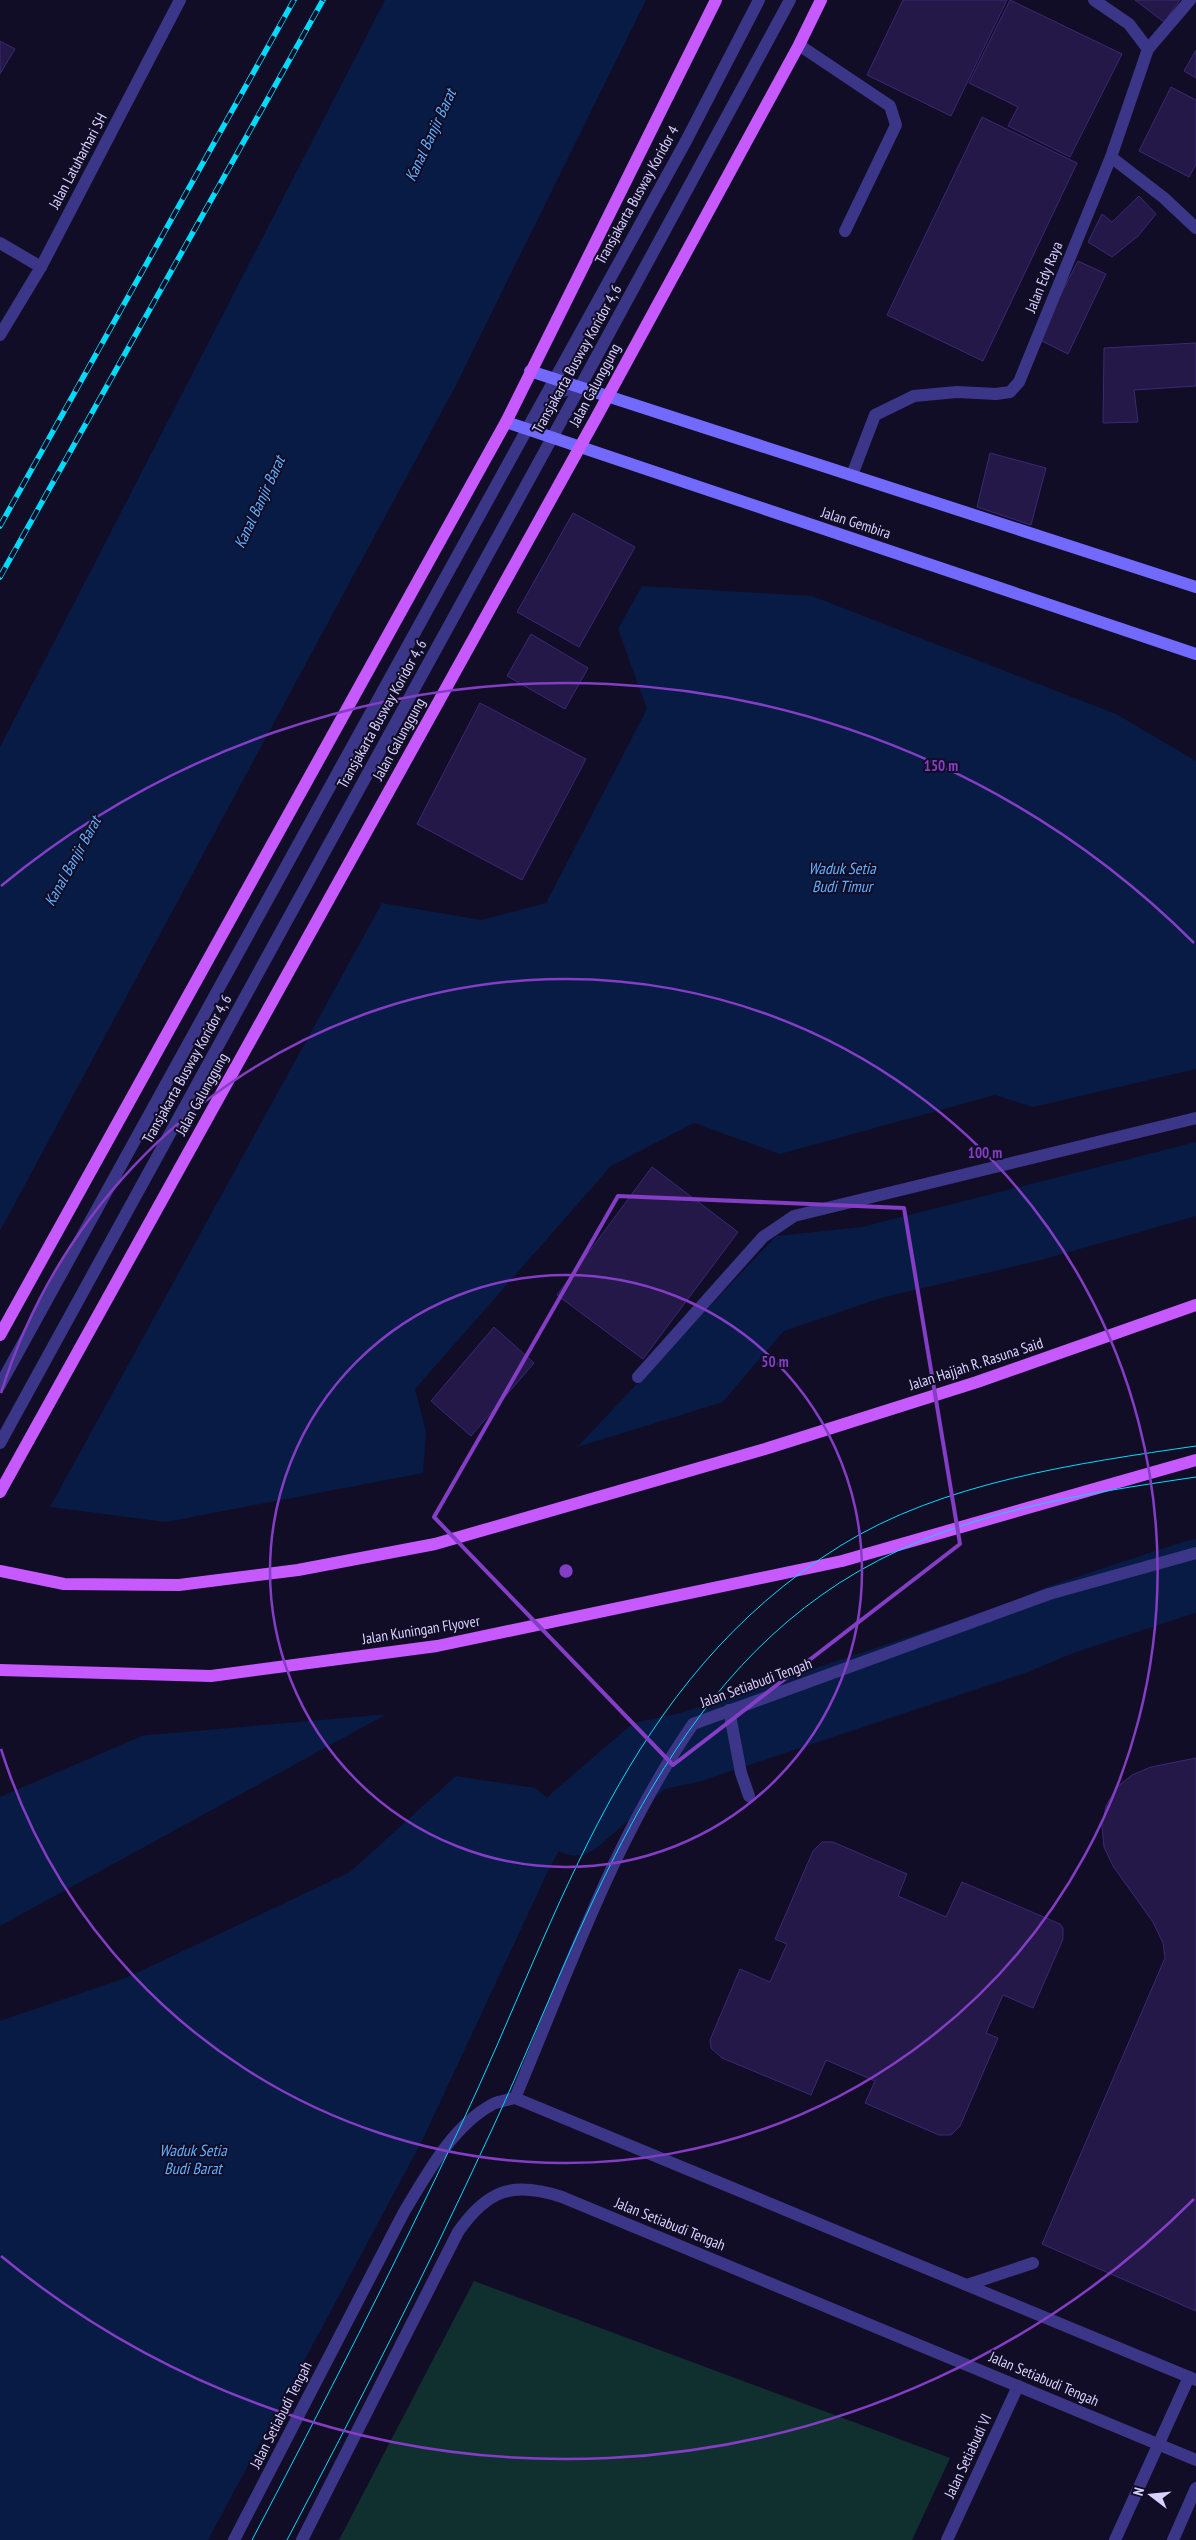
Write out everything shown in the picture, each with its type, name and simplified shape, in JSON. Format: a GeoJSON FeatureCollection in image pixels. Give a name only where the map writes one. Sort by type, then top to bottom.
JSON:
{"type":"FeatureCollection","features":[{"type":"Feature","properties":{"kind":"main road"},"geometry":{"type":"LineString","coordinates":[[0,1335],[506,422],[716,0]]}},
{"type":"Feature","properties":{"kind":"main road","name":"Jalan Galunggung"},"geometry":{"type":"LineString","coordinates":[[0,1492],[580,448],[799,45],[821,0]]}},
{"type":"Feature","properties":{"kind":"main road"},"geometry":{"type":"LineString","coordinates":[[530,371],[1196,587]]}},
{"type":"Feature","properties":{"kind":"main road","name":"Jalan Gembira"},"geometry":{"type":"LineString","coordinates":[[506,422],[1196,654]]}},
{"type":"Feature","properties":{"kind":"main road","name":"Jalan Hajjah R. Rasuna Said"},"geometry":{"type":"LineString","coordinates":[[0,1571],[64,1584],[179,1585],[298,1570],[435,1544],[765,1449],[977,1382],[1196,1306]]}},
{"type":"Feature","properties":{"kind":"main road","name":"Jalan Kuningan Flyover"},"geometry":{"type":"LineString","coordinates":[[0,1670],[211,1676],[437,1646],[842,1561],[1196,1460]]}},
{"type":"Feature","properties":{"kind":"street","name":"Jalan Latuharhari SH"},"geometry":{"type":"LineString","coordinates":[[0,335],[41,267],[180,0]]}},
{"type":"Feature","properties":{"kind":"street","name":"Transjakarta Busway Koridor 4"},"geometry":{"type":"LineString","coordinates":[[540,404],[686,141],[760,0]]}},
{"type":"Feature","properties":{"kind":"street","name":"Transjakarta Busway Koridor 4, 6"},"geometry":{"type":"LineString","coordinates":[[0,1443],[580,387],[790,0]]}},
{"type":"Feature","properties":{"kind":"street"},"geometry":{"type":"LineString","coordinates":[[1094,0],[1130,24],[1148,49],[1190,0]]}},
{"type":"Feature","properties":{"kind":"street"},"geometry":{"type":"LineString","coordinates":[[799,45],[890,106],[896,125],[845,231]]}},
{"type":"Feature","properties":{"kind":"street","name":"Jalan Edy Raya"},"geometry":{"type":"LineString","coordinates":[[852,476],[875,415],[914,396],[956,392],[996,394],[1010,392],[1019,382],[1111,157],[1148,49]]}},
{"type":"Feature","properties":{"kind":"street"},"geometry":{"type":"LineString","coordinates":[[1111,157],[1164,198],[1196,228]]}},
{"type":"Feature","properties":{"kind":"street"},"geometry":{"type":"LineString","coordinates":[[0,243],[41,267]]}},
{"type":"Feature","properties":{"kind":"street"},"geometry":{"type":"LineString","coordinates":[[540,404],[563,390],[580,387]]}},
{"type":"Feature","properties":{"kind":"street","name":"Transjakarta Busway Koridor 4, 6"},"geometry":{"type":"LineString","coordinates":[[0,1385],[540,404]]}},
{"type":"Feature","properties":{"kind":"street"},"geometry":{"type":"LineString","coordinates":[[638,1377],[763,1237],[794,1216],[1196,1118]]}},
{"type":"Feature","properties":{"kind":"street","name":"Jalan Setiabudi Tengah"},"geometry":{"type":"LineString","coordinates":[[234,2540],[404,2212],[429,2171],[466,2123],[494,2104],[515,2098],[585,1926],[631,1826],[662,1770],[693,1724],[730,1716],[1050,1594],[1196,1554]]}},
{"type":"Feature","properties":{"kind":"street"},"geometry":{"type":"LineString","coordinates":[[730,1716],[749,1796]]}},
{"type":"Feature","properties":{"kind":"street"},"geometry":{"type":"LineString","coordinates":[[515,2098],[1193,2378],[1158,2444],[1116,2540]]}},
{"type":"Feature","properties":{"kind":"street","name":"Jalan Setiabudi Tengah"},"geometry":{"type":"LineString","coordinates":[[302,2540],[458,2232],[468,2218],[489,2199],[503,2192],[519,2188],[532,2188],[562,2197],[1196,2460]]}},
{"type":"Feature","properties":{"kind":"street"},"geometry":{"type":"LineString","coordinates":[[967,2285],[1033,2263]]}},
{"type":"Feature","properties":{"kind":"street","name":"Jalan Setiabudi VI"},"geometry":{"type":"LineString","coordinates":[[947,2540],[1018,2386]]}},
{"type":"Feature","properties":{"kind":"street"},"geometry":{"type":"LineString","coordinates":[[1173,2540],[1196,2488]]}},
{"type":"Feature","properties":{"kind":"highlighted area"},"geometry":{"type":"Polygon","coordinates":[[[618,1196],[904,1208],[960,1544],[673,1765],[434,1517],[618,1196]]]}},
{"type":"Feature","properties":{"kind":"green space"},"geometry":{"type":"Polygon","coordinates":[[[474,2281],[950,2458],[912,2540],[339,2540],[474,2281]]]}},
{"type":"Feature","properties":{"kind":"water","name":"Kanal Banjir Barat"},"geometry":{"type":"Polygon","coordinates":[[[385,0],[646,0],[455,387],[0,1231],[0,747],[385,0]]]}},
{"type":"Feature","properties":{"kind":"water","name":"Waduk Setia Budi Timur"},"geometry":{"type":"Polygon","coordinates":[[[642,586],[812,596],[1116,714],[1196,761],[1196,1069],[1033,1107],[995,1095],[780,1154],[694,1123],[611,1166],[415,1389],[426,1432],[423,1473],[166,1522],[50,1507],[382,903],[482,920],[546,903],[647,709],[618,629],[642,586]]]}},
{"type":"Feature","properties":{"kind":"water"},"geometry":{"type":"Polygon","coordinates":[[[1196,1142],[1196,1216],[1041,1260],[881,1298],[784,1331],[605,1537],[385,1715],[0,1926],[0,1797],[142,1736],[297,1655],[518,1510],[776,1236],[862,1227],[1196,1142]]]}},
{"type":"Feature","properties":{"kind":"water","name":"Waduk Setia Budi Barat"},"geometry":{"type":"Polygon","coordinates":[[[456,1776],[535,1788],[575,1820],[548,1871],[422,2141],[208,2540],[0,2540],[0,2021],[128,1977],[350,1872],[456,1776]]]}},
{"type":"Feature","properties":{"kind":"pier"},"geometry":{"type":"Polygon","coordinates":[[[720,1403],[722,1405],[607,1539],[390,1714],[137,1736],[296,1653],[516,1508],[574,1448],[720,1403]]]}},
{"type":"Feature","properties":{"kind":"building"},"geometry":{"type":"Polygon","coordinates":[[[903,0],[1007,0],[951,116],[867,75],[903,0]]]}},
{"type":"Feature","properties":{"kind":"building"},"geometry":{"type":"Polygon","coordinates":[[[1010,0],[1122,54],[1070,157],[1008,126],[1018,107],[969,83],[1010,0]]]}},
{"type":"Feature","properties":{"kind":"building"},"geometry":{"type":"Polygon","coordinates":[[[1135,0],[1180,0],[1164,22],[1135,0]]]}},
{"type":"Feature","properties":{"kind":"building"},"geometry":{"type":"Polygon","coordinates":[[[0,41],[15,49],[0,74],[0,41]]]}},
{"type":"Feature","properties":{"kind":"building"},"geometry":{"type":"Polygon","coordinates":[[[1196,50],[1196,78],[1184,71],[1196,50]]]}},
{"type":"Feature","properties":{"kind":"building"},"geometry":{"type":"Polygon","coordinates":[[[1171,87],[1196,100],[1196,164],[1189,177],[1139,151],[1171,87]]]}},
{"type":"Feature","properties":{"kind":"building"},"geometry":{"type":"Polygon","coordinates":[[[982,117],[1077,163],[983,361],[887,315],[982,117]]]}},
{"type":"Feature","properties":{"kind":"building"},"geometry":{"type":"Polygon","coordinates":[[[1139,196],[1156,214],[1138,236],[1112,257],[1088,242],[1102,214],[1112,222],[1139,196]]]}},
{"type":"Feature","properties":{"kind":"building"},"geometry":{"type":"Polygon","coordinates":[[[1078,261],[1106,274],[1068,354],[1038,339],[1078,261]]]}},
{"type":"Feature","properties":{"kind":"building"},"geometry":{"type":"Polygon","coordinates":[[[1196,343],[1196,386],[1134,390],[1138,422],[1103,423],[1104,348],[1196,343]]]}},
{"type":"Feature","properties":{"kind":"building"},"geometry":{"type":"Polygon","coordinates":[[[990,453],[1046,468],[1031,525],[977,507],[990,453]]]}},
{"type":"Feature","properties":{"kind":"building"},"geometry":{"type":"Polygon","coordinates":[[[573,513],[635,547],[579,647],[517,612],[573,513]]]}},
{"type":"Feature","properties":{"kind":"building"},"geometry":{"type":"Polygon","coordinates":[[[531,634],[588,668],[565,709],[507,676],[531,634]]]}},
{"type":"Feature","properties":{"kind":"building"},"geometry":{"type":"Polygon","coordinates":[[[480,703],[586,759],[522,880],[417,824],[480,703]]]}},
{"type":"Feature","properties":{"kind":"building"},"geometry":{"type":"Polygon","coordinates":[[[652,1167],[738,1232],[643,1359],[557,1295],[652,1167]]]}},
{"type":"Feature","properties":{"kind":"building"},"geometry":{"type":"Polygon","coordinates":[[[494,1327],[534,1363],[471,1436],[431,1401],[494,1327]]]}},
{"type":"Feature","properties":{"kind":"building"},"geometry":{"type":"Polygon","coordinates":[[[1196,1758],[1196,2311],[1042,2244],[1165,1958],[1163,1943],[1153,1922],[1113,1866],[1104,1847],[1102,1826],[1106,1806],[1116,1788],[1132,1775],[1151,1767],[1196,1758]]]}},
{"type":"Feature","properties":{"kind":"building"},"geometry":{"type":"Polygon","coordinates":[[[822,1842],[833,1842],[907,1874],[898,1896],[946,1917],[962,1882],[1060,1924],[1063,1928],[1063,1939],[1033,2008],[1003,1995],[986,2033],[998,2038],[960,2126],[951,2135],[939,2135],[865,2103],[875,2081],[826,2060],[811,2095],[722,2058],[711,2048],[710,2040],[740,1969],[770,1982],[787,1944],[775,1939],[813,1851],[822,1842]]]}},
{"type":"Feature","properties":{"kind":"waterway"},"geometry":{"type":"LineString","coordinates":[[575,1820],[649,1756],[691,1747],[1015,1639],[1060,1620],[1196,1575]]}},
{"type":"Feature","properties":{"kind":"tram line"},"geometry":{"type":"LineString","coordinates":[[252,2540],[411,2230],[461,2125],[569,1882],[608,1805],[652,1731],[704,1663],[766,1601],[840,1546],[880,1524],[922,1506],[1012,1478],[1059,1468],[1196,1446]]}},
{"type":"Feature","properties":{"kind":"tram line"},"geometry":{"type":"LineString","coordinates":[[287,2540],[365,2390],[440,2239],[523,2061],[593,1901],[632,1823],[676,1749],[727,1681],[788,1621],[859,1571],[898,1551],[939,1534],[1023,1508],[1109,1491],[1196,1477]]}},
{"type":"Feature","properties":{"kind":"railway"},"geometry":{"type":"LineString","coordinates":[[0,526],[294,0]]}},
{"type":"Feature","properties":{"kind":"railway"},"geometry":{"type":"LineString","coordinates":[[0,577],[323,0]]}}]}
